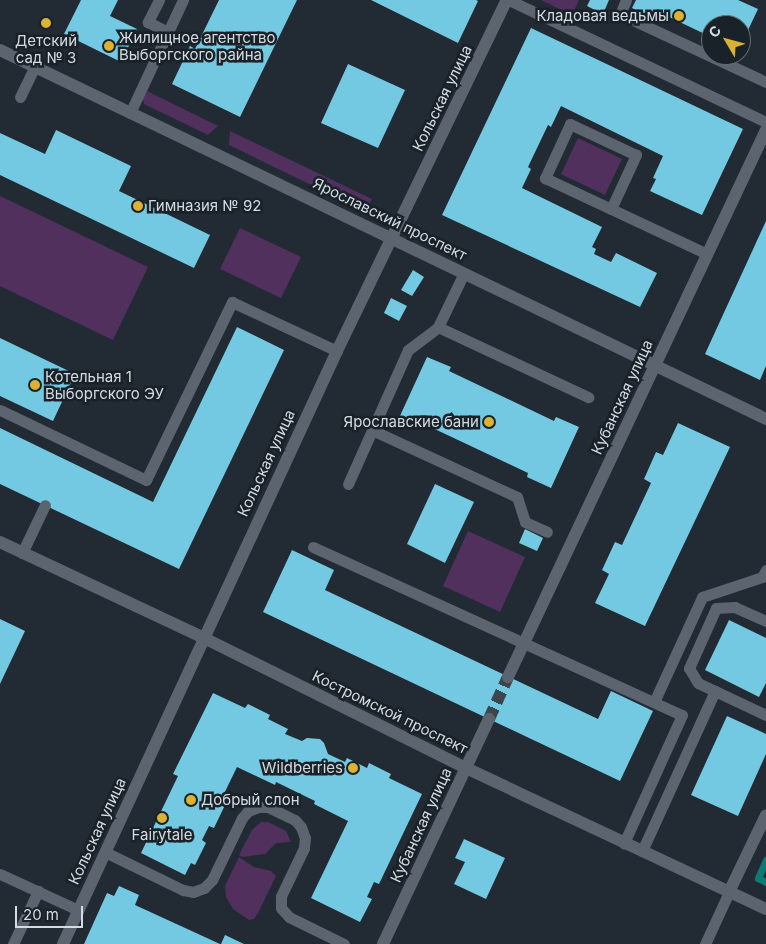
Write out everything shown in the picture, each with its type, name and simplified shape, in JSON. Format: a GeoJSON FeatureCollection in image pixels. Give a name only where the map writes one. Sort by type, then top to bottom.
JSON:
{"type":"FeatureCollection","features":[{"type":"Feature","properties":{"kind":"street","name":"Кольская улица"},"geometry":{"type":"LineString","coordinates":[[63,944],[337,350],[378,264],[393,239],[508,0]]}},
{"type":"Feature","properties":{"kind":"street","name":"Ярославский проспект"},"geometry":{"type":"LineString","coordinates":[[0,50],[766,418]]}},
{"type":"Feature","properties":{"kind":"street","name":"Кубанская улица"},"geometry":{"type":"LineString","coordinates":[[508,677],[707,254],[765,137]]}},
{"type":"Feature","properties":{"kind":"street","name":"Костромской проспект"},"geometry":{"type":"LineString","coordinates":[[0,542],[204,638],[466,768],[766,909]]}},
{"type":"Feature","properties":{"kind":"street","name":"Кубанская улица"},"geometry":{"type":"LineString","coordinates":[[383,944],[489,719]]}},
{"type":"Feature","properties":{"kind":"street"},"geometry":{"type":"LineString","coordinates":[[729,892],[766,815]]}},
{"type":"Feature","properties":{"kind":"lane"},"geometry":{"type":"LineString","coordinates":[[158,0],[148,22],[168,32]]}},
{"type":"Feature","properties":{"kind":"lane"},"geometry":{"type":"LineString","coordinates":[[130,113],[183,0]]}},
{"type":"Feature","properties":{"kind":"lane"},"geometry":{"type":"LineString","coordinates":[[508,0],[766,122]]}},
{"type":"Feature","properties":{"kind":"lane"},"geometry":{"type":"LineString","coordinates":[[626,0],[620,14],[766,82]]}},
{"type":"Feature","properties":{"kind":"lane"},"geometry":{"type":"LineString","coordinates":[[20,97],[35,66]]}},
{"type":"Feature","properties":{"kind":"lane"},"geometry":{"type":"LineString","coordinates":[[611,209],[636,155],[570,124],[545,178],[611,209],[707,254]]}},
{"type":"Feature","properties":{"kind":"lane"},"geometry":{"type":"LineString","coordinates":[[348,484],[408,350],[438,327],[464,273]]}},
{"type":"Feature","properties":{"kind":"lane"},"geometry":{"type":"LineString","coordinates":[[0,410],[146,480],[232,302],[337,350]]}},
{"type":"Feature","properties":{"kind":"lane"},"geometry":{"type":"LineString","coordinates":[[438,327],[588,397]]}},
{"type":"Feature","properties":{"kind":"lane"},"geometry":{"type":"LineString","coordinates":[[372,430],[517,497],[525,522],[547,532]]}},
{"type":"Feature","properties":{"kind":"lane"},"geometry":{"type":"LineString","coordinates":[[22,553],[45,505]]}},
{"type":"Feature","properties":{"kind":"lane"},"geometry":{"type":"LineString","coordinates":[[313,546],[682,715],[624,843]]}},
{"type":"Feature","properties":{"kind":"lane"},"geometry":{"type":"LineString","coordinates":[[654,702],[702,597],[762,577],[766,570]]}},
{"type":"Feature","properties":{"kind":"lane"},"geometry":{"type":"LineString","coordinates":[[766,622],[735,607],[716,608],[689,668],[698,683],[766,716]]}},
{"type":"Feature","properties":{"kind":"lane"},"geometry":{"type":"LineString","coordinates":[[642,851],[716,691]]}},
{"type":"Feature","properties":{"kind":"lane"},"geometry":{"type":"LineString","coordinates":[[105,852],[183,890],[193,892],[204,888],[212,880],[242,818],[248,811],[259,807],[268,808],[294,820],[301,827],[305,838],[304,848],[282,896],[281,908],[289,917],[344,944]]}},
{"type":"Feature","properties":{"kind":"lane"},"geometry":{"type":"LineString","coordinates":[[0,874],[78,910]]}},
{"type":"Feature","properties":{"kind":"lane"},"geometry":{"type":"LineString","coordinates":[[13,944],[38,891]]}},
{"type":"Feature","properties":{"kind":"lane"},"geometry":{"type":"LineString","coordinates":[[705,944],[729,892]]}},
{"type":"Feature","properties":{"kind":"shaded area"},"geometry":{"type":"Polygon","coordinates":[[[541,0],[579,0],[572,15],[541,0]]]}},
{"type":"Feature","properties":{"kind":"shaded area"},"geometry":{"type":"Polygon","coordinates":[[[147,91],[218,126],[208,135],[144,104],[143,99],[147,91]]]}},
{"type":"Feature","properties":{"kind":"shaded area"},"geometry":{"type":"Polygon","coordinates":[[[230,131],[372,199],[365,211],[229,145],[230,131]]]}},
{"type":"Feature","properties":{"kind":"shaded area"},"geometry":{"type":"Polygon","coordinates":[[[578,138],[622,159],[605,195],[561,174],[578,138]]]}},
{"type":"Feature","properties":{"kind":"shaded area"},"geometry":{"type":"Polygon","coordinates":[[[0,196],[148,267],[113,340],[0,286],[0,196]]]}},
{"type":"Feature","properties":{"kind":"shaded area"},"geometry":{"type":"Polygon","coordinates":[[[240,228],[301,257],[281,298],[220,269],[240,228]]]}},
{"type":"Feature","properties":{"kind":"shaded area"},"geometry":{"type":"Polygon","coordinates":[[[468,531],[525,557],[500,612],[443,586],[468,531]]]}},
{"type":"Feature","properties":{"kind":"shaded area"},"geometry":{"type":"Polygon","coordinates":[[[261,822],[268,822],[286,831],[291,842],[276,843],[265,854],[243,857],[239,855],[252,830],[261,822]]]}},
{"type":"Feature","properties":{"kind":"shaded area"},"geometry":{"type":"Polygon","coordinates":[[[239,857],[254,867],[271,871],[276,876],[259,911],[254,919],[249,920],[233,909],[226,897],[225,886],[239,857]]]}},
{"type":"Feature","properties":{"kind":"building"},"geometry":{"type":"Polygon","coordinates":[[[81,0],[118,0],[110,16],[137,29],[121,62],[64,34],[81,0]]]}},
{"type":"Feature","properties":{"kind":"building"},"geometry":{"type":"Polygon","coordinates":[[[219,0],[297,0],[240,117],[172,84],[190,46],[195,49],[219,0]]]}},
{"type":"Feature","properties":{"kind":"building"},"geometry":{"type":"Polygon","coordinates":[[[371,0],[476,0],[478,1],[458,43],[371,0]]]}},
{"type":"Feature","properties":{"kind":"building"},"geometry":{"type":"Polygon","coordinates":[[[590,0],[609,0],[603,14],[587,6],[590,0]]]}},
{"type":"Feature","properties":{"kind":"building"},"geometry":{"type":"Polygon","coordinates":[[[636,0],[738,0],[758,9],[751,24],[751,15],[701,15],[701,32],[663,14],[659,21],[632,8],[636,0]]]}},
{"type":"Feature","properties":{"kind":"building"},"geometry":{"type":"Polygon","coordinates":[[[531,28],[743,129],[702,215],[650,191],[656,179],[653,178],[663,156],[561,106],[551,127],[548,125],[528,167],[531,169],[522,188],[602,227],[592,247],[596,249],[594,254],[611,262],[616,253],[657,273],[640,307],[442,215],[531,28]]]}},
{"type":"Feature","properties":{"kind":"building"},"geometry":{"type":"Polygon","coordinates":[[[348,64],[405,90],[378,148],[321,123],[348,64]]]}},
{"type":"Feature","properties":{"kind":"building"},"geometry":{"type":"Polygon","coordinates":[[[56,130],[131,166],[119,191],[210,235],[194,268],[0,175],[0,133],[45,154],[56,130]]]}},
{"type":"Feature","properties":{"kind":"building"},"geometry":{"type":"Polygon","coordinates":[[[766,221],[766,366],[760,380],[705,354],[766,221]]]}},
{"type":"Feature","properties":{"kind":"building"},"geometry":{"type":"Polygon","coordinates":[[[413,270],[424,277],[412,296],[401,290],[413,270]]]}},
{"type":"Feature","properties":{"kind":"building"},"geometry":{"type":"Polygon","coordinates":[[[391,298],[407,306],[399,321],[384,313],[391,298]]]}},
{"type":"Feature","properties":{"kind":"building"},"geometry":{"type":"Polygon","coordinates":[[[237,327],[284,350],[179,569],[0,484],[0,428],[153,502],[237,327]]]}},
{"type":"Feature","properties":{"kind":"building","name":"Котельная 1 Выборгского ЭУ"},"geometry":{"type":"Polygon","coordinates":[[[0,338],[75,374],[53,421],[0,396],[0,338]]]}},
{"type":"Feature","properties":{"kind":"building","name":"Ярославские бани"},"geometry":{"type":"Polygon","coordinates":[[[427,357],[451,367],[449,371],[554,421],[556,417],[579,427],[551,488],[527,477],[528,473],[424,424],[422,429],[399,418],[427,357]]]}},
{"type":"Feature","properties":{"kind":"building"},"geometry":{"type":"Polygon","coordinates":[[[678,423],[730,447],[645,626],[595,603],[609,574],[602,570],[615,542],[622,545],[651,483],[644,479],[656,452],[663,455],[678,423]]]}},
{"type":"Feature","properties":{"kind":"building"},"geometry":{"type":"Polygon","coordinates":[[[435,484],[474,502],[445,563],[407,544],[435,484]]]}},
{"type":"Feature","properties":{"kind":"building"},"geometry":{"type":"Polygon","coordinates":[[[525,529],[543,538],[537,551],[519,543],[525,529]]]}},
{"type":"Feature","properties":{"kind":"building"},"geometry":{"type":"Polygon","coordinates":[[[292,550],[334,570],[325,590],[598,719],[611,691],[653,711],[620,781],[263,612],[292,550]]]}},
{"type":"Feature","properties":{"kind":"building"},"geometry":{"type":"Polygon","coordinates":[[[0,619],[25,631],[0,684],[0,619]]]}},
{"type":"Feature","properties":{"kind":"building"},"geometry":{"type":"Polygon","coordinates":[[[729,620],[766,638],[766,683],[759,697],[705,670],[729,620]]]}},
{"type":"Feature","properties":{"kind":"building"},"geometry":{"type":"Polygon","coordinates":[[[213,693],[245,708],[248,704],[270,715],[268,719],[288,729],[285,734],[302,741],[307,738],[320,739],[324,743],[328,754],[345,762],[347,758],[367,768],[369,763],[391,774],[389,778],[422,794],[379,884],[374,882],[367,897],[372,899],[360,922],[311,898],[348,821],[314,804],[315,801],[276,782],[275,785],[237,767],[220,802],[225,805],[214,828],[209,826],[202,840],[206,843],[195,865],[191,863],[185,875],[141,853],[178,776],[173,774],[213,693]]]}},
{"type":"Feature","properties":{"kind":"building"},"geometry":{"type":"Polygon","coordinates":[[[727,716],[766,734],[766,754],[738,816],[691,795],[727,716]]]}},
{"type":"Feature","properties":{"kind":"building"},"geometry":{"type":"Polygon","coordinates":[[[464,839],[505,858],[486,899],[454,884],[465,862],[455,858],[464,839]]]}},
{"type":"Feature","properties":{"kind":"building"},"geometry":{"type":"Polygon","coordinates":[[[119,886],[139,895],[135,905],[220,944],[84,944],[107,893],[114,896],[119,886]]]}},
{"type":"Feature","properties":{"kind":"building"},"geometry":{"type":"Polygon","coordinates":[[[225,935],[244,944],[221,944],[225,935]]]}},
{"type":"Feature","properties":{"kind":"waterway"},"geometry":{"type":"LineString","coordinates":[[766,860],[758,878],[766,882]]}},
{"type":"Feature","properties":{"kind":"tunnel"},"geometry":{"type":"LineString","coordinates":[[489,719],[508,677]]}},
{"type":"Feature","properties":{"kind":"place","name":"Кладовая ведьмы"},"geometry":{"type":"Point","coordinates":[679,16]}},
{"type":"Feature","properties":{"kind":"place","name":"Детский сад № 3"},"geometry":{"type":"Point","coordinates":[46,23]}},
{"type":"Feature","properties":{"kind":"place","name":"Жилищное агентство Выборгского райна"},"geometry":{"type":"Point","coordinates":[109,46]}},
{"type":"Feature","properties":{"kind":"place","name":"Гимназия № 92"},"geometry":{"type":"Point","coordinates":[138,206]}},
{"type":"Feature","properties":{"kind":"place","name":"Котельная 1 Выборгского ЭУ"},"geometry":{"type":"Point","coordinates":[35,385]}},
{"type":"Feature","properties":{"kind":"place","name":"Ярославские бани"},"geometry":{"type":"Point","coordinates":[489,422]}},
{"type":"Feature","properties":{"kind":"place","name":"Wildberries"},"geometry":{"type":"Point","coordinates":[353,768]}},
{"type":"Feature","properties":{"kind":"place","name":"Добрый слон"},"geometry":{"type":"Point","coordinates":[191,800]}},
{"type":"Feature","properties":{"kind":"place","name":"Fairytale"},"geometry":{"type":"Point","coordinates":[162,818]}}]}
